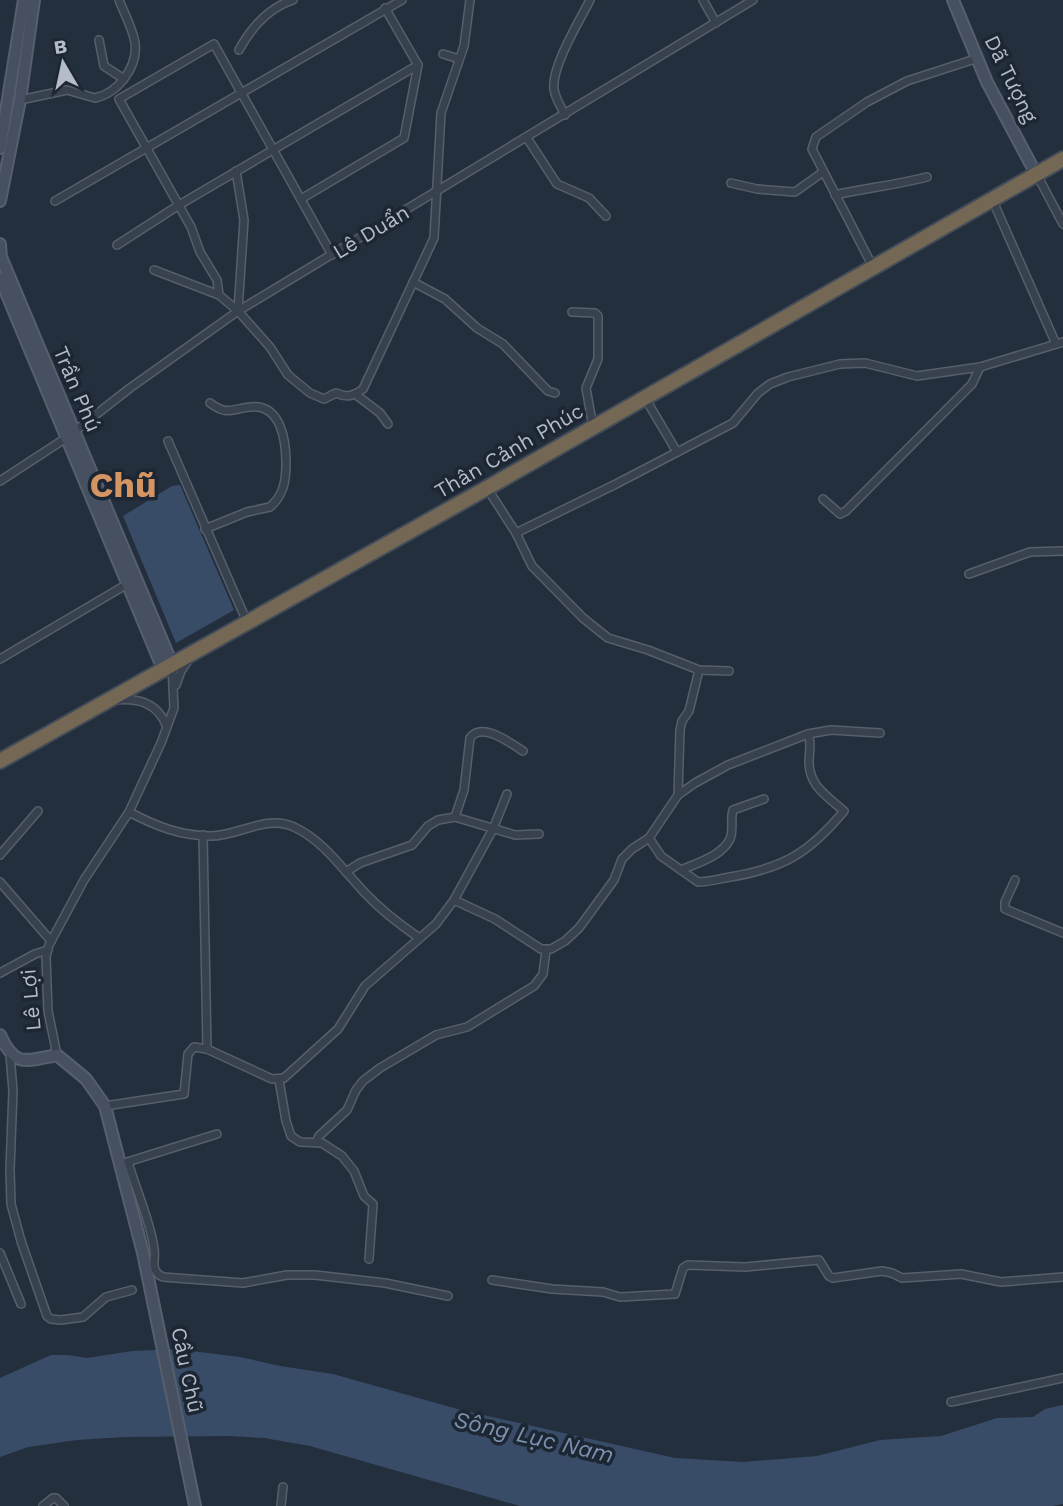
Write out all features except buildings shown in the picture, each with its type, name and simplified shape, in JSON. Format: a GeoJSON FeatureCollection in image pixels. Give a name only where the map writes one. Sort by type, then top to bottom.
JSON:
{"type":"FeatureCollection","features":[{"type":"Feature","properties":{"kind":"highway","name":"Thân Cảnh Phúc"},"geometry":{"type":"LineString","coordinates":[[0,761],[593,428],[1063,159]]}},
{"type":"Feature","properties":{"kind":"main road"},"geometry":{"type":"LineString","coordinates":[[0,148],[3,113],[24,0]]}},
{"type":"Feature","properties":{"kind":"main road"},"geometry":{"type":"LineString","coordinates":[[0,201],[20,100],[34,0]]}},
{"type":"Feature","properties":{"kind":"main road","name":"Dã Tượng"},"geometry":{"type":"LineString","coordinates":[[953,0],[987,82],[1036,174]]}},
{"type":"Feature","properties":{"kind":"main road","name":"Trần Phú"},"geometry":{"type":"LineString","coordinates":[[0,244],[1,257],[70,434]]}},
{"type":"Feature","properties":{"kind":"main road","name":"Trần Phú"},"geometry":{"type":"LineString","coordinates":[[0,278],[70,434],[168,667]]}},
{"type":"Feature","properties":{"kind":"main road"},"geometry":{"type":"LineString","coordinates":[[0,1035],[10,1054],[20,1060],[57,1055]]}},
{"type":"Feature","properties":{"kind":"main road","name":"Lê Lợi"},"geometry":{"type":"LineString","coordinates":[[57,1055],[86,1079],[105,1105],[124,1163],[143,1253]]}},
{"type":"Feature","properties":{"kind":"main road","name":"Cầu Chũ"},"geometry":{"type":"LineString","coordinates":[[143,1253],[195,1503]]}},
{"type":"Feature","properties":{"kind":"street"},"geometry":{"type":"LineString","coordinates":[[20,100],[67,90],[98,97],[120,85],[133,61],[135,41],[119,0]]}},
{"type":"Feature","properties":{"kind":"street"},"geometry":{"type":"LineString","coordinates":[[239,50],[247,35],[261,19],[283,3],[293,0]]}},
{"type":"Feature","properties":{"kind":"street"},"geometry":{"type":"LineString","coordinates":[[55,201],[402,0]]}},
{"type":"Feature","properties":{"kind":"street"},"geometry":{"type":"LineString","coordinates":[[154,270],[219,295],[238,311],[270,347],[288,375],[310,393],[324,399],[336,393],[346,397],[363,389],[434,238],[441,113],[459,59],[471,0]]}},
{"type":"Feature","properties":{"kind":"street"},"geometry":{"type":"LineString","coordinates":[[565,115],[554,93],[554,81],[564,51],[590,0]]}},
{"type":"Feature","properties":{"kind":"street"},"geometry":{"type":"LineString","coordinates":[[704,0],[716,23]]}},
{"type":"Feature","properties":{"kind":"street","name":"Lê Duẩn"},"geometry":{"type":"LineString","coordinates":[[0,481],[70,434],[238,311],[753,0]]}},
{"type":"Feature","properties":{"kind":"street"},"geometry":{"type":"LineString","coordinates":[[301,199],[404,138],[418,65],[385,8]]}},
{"type":"Feature","properties":{"kind":"street"},"geometry":{"type":"LineString","coordinates":[[99,40],[104,66],[124,79]]}},
{"type":"Feature","properties":{"kind":"street"},"geometry":{"type":"LineString","coordinates":[[219,295],[217,280],[200,252],[191,227],[119,99],[214,44],[332,255]]}},
{"type":"Feature","properties":{"kind":"street"},"geometry":{"type":"LineString","coordinates":[[443,54],[459,59]]}},
{"type":"Feature","properties":{"kind":"street"},"geometry":{"type":"LineString","coordinates":[[873,267],[822,172],[812,149],[816,137],[867,102],[907,80],[978,58]]}},
{"type":"Feature","properties":{"kind":"street"},"geometry":{"type":"LineString","coordinates":[[117,245],[179,205],[418,65]]}},
{"type":"Feature","properties":{"kind":"street"},"geometry":{"type":"LineString","coordinates":[[527,138],[557,184],[589,198],[606,216]]}},
{"type":"Feature","properties":{"kind":"street"},"geometry":{"type":"LineString","coordinates":[[236,171],[244,220],[238,311]]}},
{"type":"Feature","properties":{"kind":"street"},"geometry":{"type":"LineString","coordinates":[[731,183],[795,192],[822,172]]}},
{"type":"Feature","properties":{"kind":"street"},"geometry":{"type":"LineString","coordinates":[[1036,174],[1063,224]]}},
{"type":"Feature","properties":{"kind":"street"},"geometry":{"type":"LineString","coordinates":[[835,195],[893,186],[927,177]]}},
{"type":"Feature","properties":{"kind":"street"},"geometry":{"type":"LineString","coordinates":[[516,533],[733,423],[758,393],[771,384],[808,371],[840,364],[865,363],[917,376],[980,367],[1060,343],[992,199]]}},
{"type":"Feature","properties":{"kind":"street"},"geometry":{"type":"LineString","coordinates":[[413,282],[445,299],[477,328],[503,344],[548,391],[555,393]]}},
{"type":"Feature","properties":{"kind":"street"},"geometry":{"type":"LineString","coordinates":[[572,312],[595,313],[598,316],[598,359],[586,388],[593,428]]}},
{"type":"Feature","properties":{"kind":"street"},"geometry":{"type":"LineString","coordinates":[[823,499],[836,513],[846,511],[972,384],[980,367]]}},
{"type":"Feature","properties":{"kind":"street"},"geometry":{"type":"LineString","coordinates":[[355,394],[380,413],[388,424]]}},
{"type":"Feature","properties":{"kind":"street"},"geometry":{"type":"LineString","coordinates":[[645,398],[677,452]]}},
{"type":"Feature","properties":{"kind":"street"},"geometry":{"type":"LineString","coordinates":[[205,529],[247,512],[271,507],[282,491],[286,473],[285,435],[273,415],[256,407],[226,412],[209,403]]}},
{"type":"Feature","properties":{"kind":"street"},"geometry":{"type":"LineString","coordinates":[[168,441],[247,622]]}},
{"type":"Feature","properties":{"kind":"street"},"geometry":{"type":"LineString","coordinates":[[487,488],[516,533],[532,566],[583,618],[608,638],[699,670],[729,671]]}},
{"type":"Feature","properties":{"kind":"street"},"geometry":{"type":"LineString","coordinates":[[970,574],[1030,552],[1063,551]]}},
{"type":"Feature","properties":{"kind":"street"},"geometry":{"type":"LineString","coordinates":[[0,659],[133,581]]}},
{"type":"Feature","properties":{"kind":"street","name":"Lê Lợi"},"geometry":{"type":"LineString","coordinates":[[57,1055],[48,1011],[46,957],[51,941],[84,880],[129,812],[167,727],[174,708],[174,689],[181,671],[194,652]]}},
{"type":"Feature","properties":{"kind":"street"},"geometry":{"type":"LineString","coordinates":[[168,667],[174,689]]}},
{"type":"Feature","properties":{"kind":"street"},"geometry":{"type":"LineString","coordinates":[[678,796],[680,730],[682,721],[690,711],[699,670]]}},
{"type":"Feature","properties":{"kind":"street"},"geometry":{"type":"LineString","coordinates":[[108,700],[135,698],[152,705],[167,727]]}},
{"type":"Feature","properties":{"kind":"street"},"geometry":{"type":"LineString","coordinates":[[545,950],[565,941],[579,928],[614,880],[622,859],[649,838],[678,796],[695,783],[728,765],[808,734],[831,730],[880,733]]}},
{"type":"Feature","properties":{"kind":"street"},"geometry":{"type":"LineString","coordinates":[[454,817],[464,790],[472,734],[477,732],[501,737],[523,751]]}},
{"type":"Feature","properties":{"kind":"street"},"geometry":{"type":"LineString","coordinates":[[649,838],[661,856],[698,882],[769,869],[781,865],[809,847],[844,811],[816,787],[810,776],[811,741],[808,734]]}},
{"type":"Feature","properties":{"kind":"street"},"geometry":{"type":"LineString","coordinates":[[105,1105],[184,1094],[189,1051],[194,1047],[207,1049],[279,1080],[338,1029],[354,1007],[360,993],[418,937],[436,924],[454,900],[493,829],[508,794]]}},
{"type":"Feature","properties":{"kind":"street"},"geometry":{"type":"LineString","coordinates":[[681,870],[705,861],[724,846],[732,831],[733,810],[764,799]]}},
{"type":"Feature","properties":{"kind":"street"},"geometry":{"type":"LineString","coordinates":[[0,855],[38,811]]}},
{"type":"Feature","properties":{"kind":"street"},"geometry":{"type":"LineString","coordinates":[[129,812],[164,830],[203,835],[215,836],[270,822],[293,826],[315,840],[393,919],[418,937]]}},
{"type":"Feature","properties":{"kind":"street"},"geometry":{"type":"LineString","coordinates":[[346,872],[360,863],[412,845],[428,826],[438,820],[454,817],[515,835],[539,834]]}},
{"type":"Feature","properties":{"kind":"street"},"geometry":{"type":"LineString","coordinates":[[203,835],[207,1049]]}},
{"type":"Feature","properties":{"kind":"street"},"geometry":{"type":"LineString","coordinates":[[1015,880],[1005,902],[1005,909],[1063,933]]}},
{"type":"Feature","properties":{"kind":"street"},"geometry":{"type":"LineString","coordinates":[[0,882],[51,941]]}},
{"type":"Feature","properties":{"kind":"street"},"geometry":{"type":"LineString","coordinates":[[454,900],[495,919],[545,950]]}},
{"type":"Feature","properties":{"kind":"street"},"geometry":{"type":"LineString","coordinates":[[0,973],[48,950]]}},
{"type":"Feature","properties":{"kind":"street"},"geometry":{"type":"LineString","coordinates":[[316,1142],[347,1110],[363,1081],[380,1068],[436,1035],[467,1027],[534,986],[542,974],[545,950]]}},
{"type":"Feature","properties":{"kind":"street"},"geometry":{"type":"LineString","coordinates":[[10,1054],[13,1091],[11,1204],[47,1317],[83,1317],[106,1297],[132,1290]]}},
{"type":"Feature","properties":{"kind":"street"},"geometry":{"type":"LineString","coordinates":[[279,1080],[291,1136],[300,1142],[322,1143],[348,1162],[364,1196],[373,1204],[369,1259]]}},
{"type":"Feature","properties":{"kind":"street"},"geometry":{"type":"LineString","coordinates":[[216,1134],[124,1163],[154,1247],[154,1269],[157,1275],[243,1283],[288,1275],[315,1275],[385,1283],[448,1296]]}},
{"type":"Feature","properties":{"kind":"street"},"geometry":{"type":"LineString","coordinates":[[0,1202],[11,1204]]}},
{"type":"Feature","properties":{"kind":"street"},"geometry":{"type":"LineString","coordinates":[[0,1253],[21,1304]]}},
{"type":"Feature","properties":{"kind":"street"},"geometry":{"type":"LineString","coordinates":[[492,1280],[552,1289],[603,1292],[620,1297],[639,1297],[675,1294],[683,1268],[688,1265],[745,1267],[819,1260],[833,1278],[882,1271],[902,1278],[961,1275],[1001,1282],[1063,1277]]}},
{"type":"Feature","properties":{"kind":"street"},"geometry":{"type":"LineString","coordinates":[[951,1402],[1063,1378]]}},
{"type":"Feature","properties":{"kind":"street"},"geometry":{"type":"LineString","coordinates":[[281,1506],[283,1487]]}},
{"type":"Feature","properties":{"kind":"street"},"geometry":{"type":"LineString","coordinates":[[43,1506],[49,1500],[57,1498],[64,1506]]}},
{"type":"Feature","properties":{"kind":"water"},"geometry":{"type":"Polygon","coordinates":[[[180,485],[234,610],[176,643],[123,516],[172,486],[180,485]]]}},
{"type":"Feature","properties":{"kind":"water","name":"Sông Lục Nam"},"geometry":{"type":"Polygon","coordinates":[[[175,1349],[240,1357],[333,1374],[461,1410],[675,1458],[743,1462],[817,1456],[880,1440],[941,1436],[997,1418],[1033,1417],[1045,1409],[1063,1405],[1063,1504],[520,1506],[310,1446],[264,1438],[229,1436],[77,1440],[28,1447],[0,1457],[0,1378],[51,1355],[87,1358],[132,1351],[175,1349]]]}},
{"type":"Feature","properties":{"kind":"district","name":"Chũ"},"geometry":{"type":"Point","coordinates":[123,485]}}]}
